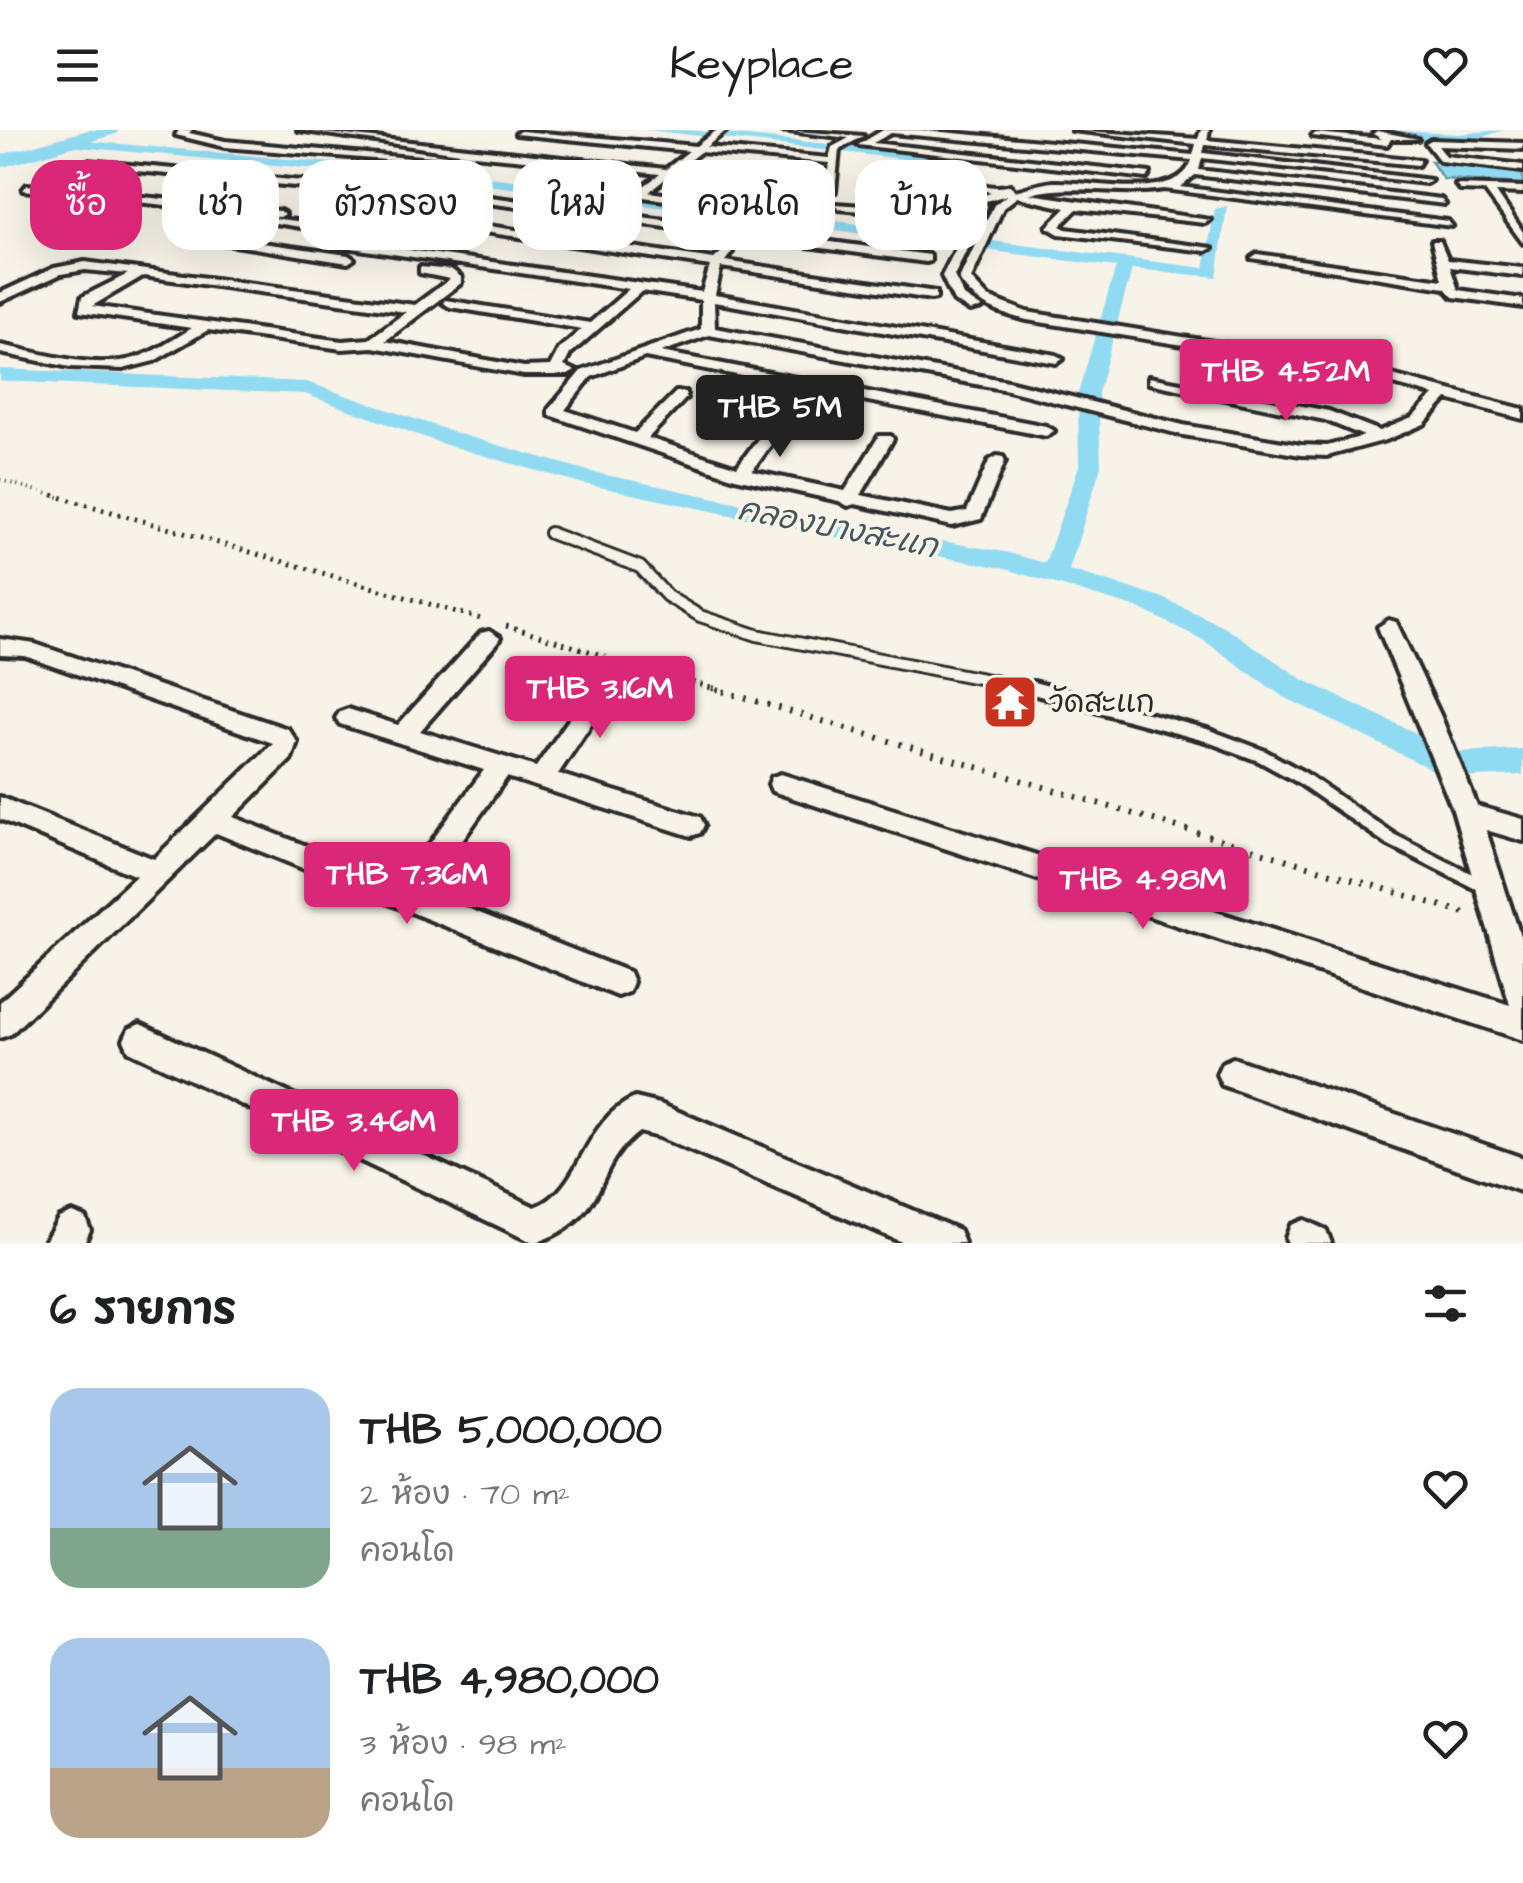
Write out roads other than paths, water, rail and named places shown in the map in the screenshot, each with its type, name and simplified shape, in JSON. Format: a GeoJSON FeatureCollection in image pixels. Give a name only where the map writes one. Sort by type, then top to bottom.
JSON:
{"type":"FeatureCollection","features":[{"type":"Feature","properties":{"kind":"street"},"geometry":{"type":"LineString","coordinates":[[188,130],[179,133],[225,144],[654,184]]}},
{"type":"Feature","properties":{"kind":"street"},"geometry":{"type":"LineString","coordinates":[[302,130],[662,169]]}},
{"type":"Feature","properties":{"kind":"street"},"geometry":{"type":"LineString","coordinates":[[785,130],[854,139]]}},
{"type":"Feature","properties":{"kind":"street"},"geometry":{"type":"LineString","coordinates":[[832,160],[835,149],[871,130]]}},
{"type":"Feature","properties":{"kind":"street"},"geometry":{"type":"LineString","coordinates":[[1426,180],[932,132],[890,130],[863,145],[1441,202]]}},
{"type":"Feature","properties":{"kind":"street"},"geometry":{"type":"LineString","coordinates":[[1076,130],[1256,134]]}},
{"type":"Feature","properties":{"kind":"street"},"geometry":{"type":"LineString","coordinates":[[1358,130],[1414,140]]}},
{"type":"Feature","properties":{"kind":"street"},"geometry":{"type":"LineString","coordinates":[[688,160],[723,131]]}},
{"type":"Feature","properties":{"kind":"street"},"geometry":{"type":"LineString","coordinates":[[250,160],[321,132]]}},
{"type":"Feature","properties":{"kind":"street"},"geometry":{"type":"LineString","coordinates":[[1165,186],[1189,176],[1204,133]]}},
{"type":"Feature","properties":{"kind":"street"},"geometry":{"type":"LineString","coordinates":[[1204,133],[1418,162]]}},
{"type":"Feature","properties":{"kind":"street"},"geometry":{"type":"LineString","coordinates":[[520,134],[820,160]]}},
{"type":"Feature","properties":{"kind":"street"},"geometry":{"type":"LineString","coordinates":[[1312,135],[1388,142],[1386,136]]}},
{"type":"Feature","properties":{"kind":"street"},"geometry":{"type":"LineString","coordinates":[[1520,145],[1431,144],[1443,159],[1523,168]]}},
{"type":"Feature","properties":{"kind":"street"},"geometry":{"type":"LineString","coordinates":[[662,178],[640,194],[662,197]]}},
{"type":"Feature","properties":{"kind":"street"},"geometry":{"type":"LineString","coordinates":[[1448,224],[1165,186],[1052,186],[999,199],[952,264],[949,286],[976,308],[1016,322],[1390,380],[1523,414]]}},
{"type":"Feature","properties":{"kind":"street"},"geometry":{"type":"LineString","coordinates":[[1460,187],[1523,190]]}},
{"type":"Feature","properties":{"kind":"street"},"geometry":{"type":"LineString","coordinates":[[27,188],[162,202]]}},
{"type":"Feature","properties":{"kind":"street"},"geometry":{"type":"LineString","coordinates":[[1488,188],[1523,240]]}},
{"type":"Feature","properties":{"kind":"street"},"geometry":{"type":"LineString","coordinates":[[987,195],[1205,220]]}},
{"type":"Feature","properties":{"kind":"street"},"geometry":{"type":"LineString","coordinates":[[999,199],[985,243],[965,279],[970,289],[987,302],[1089,331]]}},
{"type":"Feature","properties":{"kind":"street"},"geometry":{"type":"LineString","coordinates":[[493,200],[662,222]]}},
{"type":"Feature","properties":{"kind":"street"},"geometry":{"type":"LineString","coordinates":[[839,206],[855,208]]}},
{"type":"Feature","properties":{"kind":"street"},"geometry":{"type":"LineString","coordinates":[[1074,206],[1052,227],[1062,232],[1206,248]]}},
{"type":"Feature","properties":{"kind":"street"},"geometry":{"type":"LineString","coordinates":[[493,229],[931,295]]}},
{"type":"Feature","properties":{"kind":"street"},"geometry":{"type":"LineString","coordinates":[[1436,242],[1453,293],[1523,302]]}},
{"type":"Feature","properties":{"kind":"street"},"geometry":{"type":"LineString","coordinates":[[835,245],[926,258]]}},
{"type":"Feature","properties":{"kind":"street"},"geometry":{"type":"LineString","coordinates":[[279,249],[457,276],[452,285],[373,342]]}},
{"type":"Feature","properties":{"kind":"street"},"geometry":{"type":"LineString","coordinates":[[387,250],[706,297],[1056,358]]}},
{"type":"Feature","properties":{"kind":"street"},"geometry":{"type":"LineString","coordinates":[[708,331],[706,297],[718,260],[728,250]]}},
{"type":"Feature","properties":{"kind":"street"},"geometry":{"type":"LineString","coordinates":[[1257,258],[1450,284]]}},
{"type":"Feature","properties":{"kind":"street"},"geometry":{"type":"LineString","coordinates":[[1278,261],[1280,280]]}},
{"type":"Feature","properties":{"kind":"street"},"geometry":{"type":"LineString","coordinates":[[1442,262],[1523,272]]}},
{"type":"Feature","properties":{"kind":"street"},"geometry":{"type":"LineString","coordinates":[[952,264],[969,267]]}},
{"type":"Feature","properties":{"kind":"street"},"geometry":{"type":"LineString","coordinates":[[0,298],[74,267],[188,277],[419,310]]}},
{"type":"Feature","properties":{"kind":"street"},"geometry":{"type":"LineString","coordinates":[[138,274],[87,300],[84,308],[342,346],[373,342],[524,371],[586,374],[708,331],[1058,398],[1130,417],[1302,450],[1327,451],[1380,437],[1418,421],[1442,395]]}},
{"type":"Feature","properties":{"kind":"street"},"geometry":{"type":"LineString","coordinates":[[1387,276],[1390,296]]}},
{"type":"Feature","properties":{"kind":"street"},"geometry":{"type":"LineString","coordinates":[[556,370],[564,352],[639,287]]}},
{"type":"Feature","properties":{"kind":"street"},"geometry":{"type":"LineString","coordinates":[[450,302],[591,326]]}},
{"type":"Feature","properties":{"kind":"street"},"geometry":{"type":"LineString","coordinates":[[0,348],[77,363],[126,363],[149,356],[209,324]]}},
{"type":"Feature","properties":{"kind":"street"},"geometry":{"type":"LineString","coordinates":[[644,353],[1046,431]]}},
{"type":"Feature","properties":{"kind":"street"},"geometry":{"type":"LineString","coordinates":[[586,374],[554,412],[741,474],[848,501],[967,520],[975,514],[998,460]]}},
{"type":"Feature","properties":{"kind":"street"},"geometry":{"type":"LineString","coordinates":[[1154,380],[1329,416],[1380,437]]}},
{"type":"Feature","properties":{"kind":"street"},"geometry":{"type":"LineString","coordinates":[[638,439],[682,395]]}},
{"type":"Feature","properties":{"kind":"street"},"geometry":{"type":"LineString","coordinates":[[741,474],[782,418]]}},
{"type":"Feature","properties":{"kind":"street"},"geometry":{"type":"LineString","coordinates":[[848,501],[886,439]]}},
{"type":"Feature","properties":{"kind":"street"},"geometry":{"type":"LineString","coordinates":[[1388,627],[1436,730],[1504,925],[1523,1000]]}},
{"type":"Feature","properties":{"kind":"street"},"geometry":{"type":"LineString","coordinates":[[404,734],[489,638]]}},
{"type":"Feature","properties":{"kind":"street"},"geometry":{"type":"LineString","coordinates":[[0,646],[27,650],[280,736],[285,742],[282,752],[214,821],[0,1023]]}},
{"type":"Feature","properties":{"kind":"street"},"geometry":{"type":"LineString","coordinates":[[542,778],[615,664]]}},
{"type":"Feature","properties":{"kind":"street"},"geometry":{"type":"LineString","coordinates":[[348,718],[691,825]]}},
{"type":"Feature","properties":{"kind":"street"},"geometry":{"type":"LineString","coordinates":[[408,896],[502,765]]}},
{"type":"Feature","properties":{"kind":"street"},"geometry":{"type":"LineString","coordinates":[[781,784],[1523,1025]]}},
{"type":"Feature","properties":{"kind":"street"},"geometry":{"type":"LineString","coordinates":[[0,808],[156,872]]}},
{"type":"Feature","properties":{"kind":"street"},"geometry":{"type":"LineString","coordinates":[[1465,814],[1523,830]]}},
{"type":"Feature","properties":{"kind":"street"},"geometry":{"type":"LineString","coordinates":[[214,821],[618,982]]}},
{"type":"Feature","properties":{"kind":"street"},"geometry":{"type":"LineString","coordinates":[[140,1040],[534,1225],[551,1222],[566,1213],[617,1124],[635,1115],[660,1121],[946,1243]]}},
{"type":"Feature","properties":{"kind":"street"},"geometry":{"type":"LineString","coordinates":[[1233,1074],[1523,1175]]}},
{"type":"Feature","properties":{"kind":"lane"},"geometry":{"type":"LineString","coordinates":[[550,533],[640,567],[668,596],[700,616],[757,635],[1042,690],[1206,736],[1262,756],[1302,778],[1378,832],[1492,890]]}},
{"type":"Feature","properties":{"kind":"water"},"geometry":{"type":"Polygon","coordinates":[[[1431,161],[1523,172],[1523,184],[1443,179],[1431,161]]]}},
{"type":"Feature","properties":{"kind":"waterway"},"geometry":{"type":"LineString","coordinates":[[0,162],[109,130]]}},
{"type":"Feature","properties":{"kind":"waterway"},"geometry":{"type":"LineString","coordinates":[[652,130],[939,159]]}},
{"type":"Feature","properties":{"kind":"waterway"},"geometry":{"type":"LineString","coordinates":[[1385,130],[1459,140],[1493,130]]}},
{"type":"Feature","properties":{"kind":"waterway"},"geometry":{"type":"LineString","coordinates":[[68,142],[481,180],[1125,263]]}},
{"type":"Feature","properties":{"kind":"waterway"},"geometry":{"type":"LineString","coordinates":[[1125,263],[1211,274],[1222,209]]}},
{"type":"Feature","properties":{"kind":"waterway"},"geometry":{"type":"LineString","coordinates":[[1055,574],[1090,466],[1088,393],[1125,263]]}},
{"type":"Feature","properties":{"kind":"waterway","name":"คลองบางสะแก"},"geometry":{"type":"LineString","coordinates":[[0,375],[307,388],[451,439],[588,478],[825,528],[1005,560],[1151,603],[1213,633],[1293,688],[1453,765],[1523,762]]}},
{"type":"Feature","properties":{"kind":"place","name":"วัดสะแก"},"geometry":{"type":"Point","coordinates":[1010,702]}}]}
